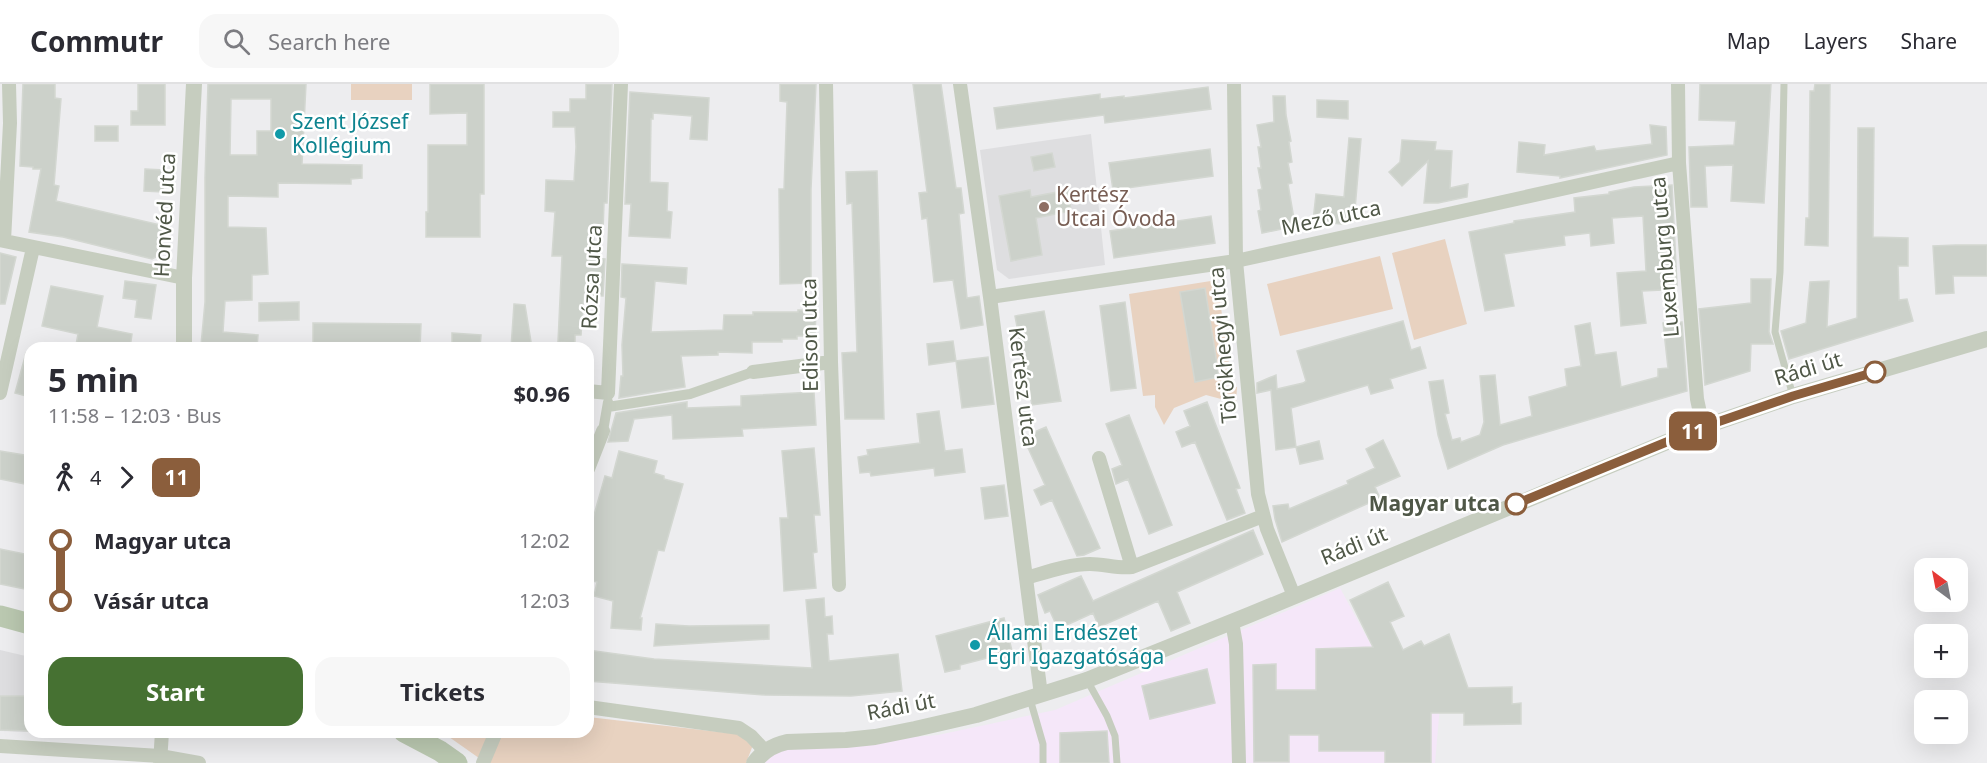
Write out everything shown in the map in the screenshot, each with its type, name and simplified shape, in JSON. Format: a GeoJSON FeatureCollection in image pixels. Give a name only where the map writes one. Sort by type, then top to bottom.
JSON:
{"type":"FeatureCollection","features":[{"type":"Feature","properties":{"kind":"main road"},"geometry":{"type":"LineString","coordinates":[[0,616],[24,622]]}},
{"type":"Feature","properties":{"kind":"main road"},"geometry":{"type":"LineString","coordinates":[[415,738],[457,763]]}},
{"type":"Feature","properties":{"kind":"street"},"geometry":{"type":"LineString","coordinates":[[9,84],[10,123],[2,240],[184,278]]}},
{"type":"Feature","properties":{"kind":"street","name":"Honvéd utca"},"geometry":{"type":"LineString","coordinates":[[184,342],[184,278],[194,84]]}},
{"type":"Feature","properties":{"kind":"street","name":"Rózsa utca"},"geometry":{"type":"LineString","coordinates":[[594,454],[603,431],[608,400],[621,84]]}},
{"type":"Feature","properties":{"kind":"street","name":"Edison utca"},"geometry":{"type":"LineString","coordinates":[[826,84],[831,363],[839,585]]}},
{"type":"Feature","properties":{"kind":"street","name":"Kertész utca"},"geometry":{"type":"LineString","coordinates":[[960,84],[1026,578],[1036,697]]}},
{"type":"Feature","properties":{"kind":"street","name":"Törökhegyi utca"},"geometry":{"type":"LineString","coordinates":[[1234,84],[1236,261],[1258,494],[1267,529],[1294,596]]}},
{"type":"Feature","properties":{"kind":"street","name":"Luxemburg utca"},"geometry":{"type":"LineString","coordinates":[[1678,84],[1679,164],[1697,399],[1703,427]]}},
{"type":"Feature","properties":{"kind":"street","name":"Mező utca"},"geometry":{"type":"LineString","coordinates":[[990,297],[1236,261],[1679,164]]}},
{"type":"Feature","properties":{"kind":"street"},"geometry":{"type":"LineString","coordinates":[[0,393],[33,248]]}},
{"type":"Feature","properties":{"kind":"street","name":"Rádi út"},"geometry":{"type":"LineString","coordinates":[[760,757],[776,744],[846,740],[915,729],[976,715],[1087,680],[1703,427],[1793,396],[1987,339]]}},
{"type":"Feature","properties":{"kind":"street"},"geometry":{"type":"LineString","coordinates":[[594,394],[608,400],[690,394],[753,372],[831,363]]}},
{"type":"Feature","properties":{"kind":"street"},"geometry":{"type":"LineString","coordinates":[[1099,458],[1132,567]]}},
{"type":"Feature","properties":{"kind":"street"},"geometry":{"type":"LineString","coordinates":[[1026,578],[1073,566],[1092,564],[1132,567],[1263,516]]}},
{"type":"Feature","properties":{"kind":"street"},"geometry":{"type":"LineString","coordinates":[[1232,622],[1236,644],[1239,763]]}},
{"type":"Feature","properties":{"kind":"street"},"geometry":{"type":"LineString","coordinates":[[594,708],[739,728],[751,736],[760,757]]}},
{"type":"Feature","properties":{"kind":"street"},"geometry":{"type":"LineString","coordinates":[[160,759],[162,738]]}},
{"type":"Feature","properties":{"kind":"street"},"geometry":{"type":"LineString","coordinates":[[483,763],[493,738]]}},
{"type":"Feature","properties":{"kind":"street"},"geometry":{"type":"LineString","coordinates":[[0,746],[200,763]]}},
{"type":"Feature","properties":{"kind":"lane"},"geometry":{"type":"LineString","coordinates":[[1784,84],[1780,272],[1775,332],[1793,396]]}},
{"type":"Feature","properties":{"kind":"lane"},"geometry":{"type":"LineString","coordinates":[[1087,680],[1115,736],[1117,763]]}},
{"type":"Feature","properties":{"kind":"lane"},"geometry":{"type":"LineString","coordinates":[[1036,697],[1043,744],[1043,763]]}},
{"type":"Feature","properties":{"kind":"shaded area"},"geometry":{"type":"Polygon","coordinates":[[[351,84],[412,84],[412,100],[351,100],[351,84]]]}},
{"type":"Feature","properties":{"kind":"shaded area","name":"Kertész Utcai Óvoda"},"geometry":{"type":"Polygon","coordinates":[[[1091,134],[1105,265],[1009,279],[997,270],[980,150],[1091,134]]]}},
{"type":"Feature","properties":{"kind":"shaded area"},"geometry":{"type":"Polygon","coordinates":[[[1445,239],[1467,324],[1414,340],[1392,253],[1445,239]]]}},
{"type":"Feature","properties":{"kind":"shaded area"},"geometry":{"type":"Polygon","coordinates":[[[1380,256],[1393,309],[1280,336],[1267,284],[1380,256]]]}},
{"type":"Feature","properties":{"kind":"shaded area"},"geometry":{"type":"Polygon","coordinates":[[[1217,280],[1232,384],[1222,386],[1237,387],[1236,403],[1206,395],[1174,408],[1164,425],[1155,407],[1155,395],[1143,396],[1129,294],[1217,280]]]}},
{"type":"Feature","properties":{"kind":"shaded area"},"geometry":{"type":"Polygon","coordinates":[[[1340,588],[1390,680],[1441,694],[1435,763],[765,763],[779,748],[938,735],[1055,710],[1340,588]]]}},
{"type":"Feature","properties":{"kind":"shaded area"},"geometry":{"type":"Polygon","coordinates":[[[0,650],[24,656],[24,732],[0,731],[0,650]]]}},
{"type":"Feature","properties":{"kind":"shaded area"},"geometry":{"type":"Polygon","coordinates":[[[594,718],[737,734],[753,745],[746,763],[486,763],[451,738],[594,738],[594,718]]]}},
{"type":"Feature","properties":{"kind":"building"},"geometry":{"type":"Polygon","coordinates":[[[23,84],[55,84],[55,98],[61,99],[54,185],[59,186],[56,201],[165,226],[160,255],[152,259],[63,237],[29,232],[41,169],[20,166],[23,84]]]}},
{"type":"Feature","properties":{"kind":"building"},"geometry":{"type":"Polygon","coordinates":[[[138,84],[165,84],[165,125],[131,125],[131,111],[138,111],[138,84]]]}},
{"type":"Feature","properties":{"kind":"building"},"geometry":{"type":"Polygon","coordinates":[[[208,84],[306,84],[302,164],[362,165],[362,178],[351,179],[351,184],[278,183],[278,197],[228,196],[228,227],[266,228],[268,274],[252,275],[252,300],[225,301],[223,332],[258,335],[257,342],[201,342],[205,302],[208,84]],[[231,99],[230,155],[257,155],[257,131],[271,131],[271,99],[231,99]]]}},
{"type":"Feature","properties":{"kind":"building"},"geometry":{"type":"Polygon","coordinates":[[[430,84],[484,84],[484,194],[480,194],[480,237],[426,237],[428,145],[467,145],[467,113],[430,114],[430,84]]]}},
{"type":"Feature","properties":{"kind":"building"},"geometry":{"type":"Polygon","coordinates":[[[586,84],[612,84],[607,203],[604,203],[603,231],[594,231],[593,258],[605,259],[603,296],[584,295],[581,335],[575,335],[575,342],[558,342],[562,256],[552,256],[555,212],[545,211],[546,180],[574,181],[576,147],[575,127],[553,127],[553,112],[570,112],[570,99],[586,99],[586,84]]]}},
{"type":"Feature","properties":{"kind":"building"},"geometry":{"type":"Polygon","coordinates":[[[780,84],[816,84],[811,189],[811,283],[780,284],[779,189],[784,189],[787,102],[780,101],[780,84]]]}},
{"type":"Feature","properties":{"kind":"building"},"geometry":{"type":"Polygon","coordinates":[[[913,84],[941,84],[956,188],[961,188],[964,213],[959,214],[967,298],[979,296],[983,325],[961,329],[953,280],[934,282],[927,218],[922,219],[919,193],[927,192],[913,84]]]}},
{"type":"Feature","properties":{"kind":"building"},"geometry":{"type":"Polygon","coordinates":[[[1700,84],[1771,84],[1764,203],[1731,201],[1733,165],[1705,166],[1707,207],[1691,207],[1689,147],[1734,145],[1736,121],[1699,120],[1700,84]]]}},
{"type":"Feature","properties":{"kind":"building"},"geometry":{"type":"Polygon","coordinates":[[[1815,84],[1830,84],[1828,246],[1805,245],[1806,218],[1809,218],[1810,91],[1814,91],[1815,84]]]}},
{"type":"Feature","properties":{"kind":"building"},"geometry":{"type":"Polygon","coordinates":[[[1208,87],[1211,109],[1105,123],[1104,115],[997,129],[994,108],[1100,94],[1100,99],[1124,96],[1124,98],[1208,87]]]}},
{"type":"Feature","properties":{"kind":"building"},"geometry":{"type":"Polygon","coordinates":[[[630,92],[709,98],[707,140],[690,139],[692,116],[653,113],[653,119],[651,119],[650,182],[668,183],[667,211],[672,212],[670,238],[629,236],[631,204],[625,204],[630,92]]]}},
{"type":"Feature","properties":{"kind":"building"},"geometry":{"type":"Polygon","coordinates":[[[1273,96],[1285,96],[1292,162],[1288,163],[1292,183],[1288,184],[1294,219],[1291,219],[1292,227],[1262,233],[1258,211],[1261,210],[1258,190],[1262,189],[1258,168],[1261,168],[1258,147],[1261,147],[1257,125],[1274,122],[1273,96]]]}},
{"type":"Feature","properties":{"kind":"building"},"geometry":{"type":"Polygon","coordinates":[[[1317,100],[1348,101],[1348,119],[1317,117],[1317,100]]]}},
{"type":"Feature","properties":{"kind":"building"},"geometry":{"type":"Polygon","coordinates":[[[1650,125],[1666,127],[1667,155],[1560,178],[1560,176],[1517,172],[1519,142],[1545,145],[1544,155],[1594,146],[1596,151],[1652,144],[1650,125]]]}},
{"type":"Feature","properties":{"kind":"building"},"geometry":{"type":"Polygon","coordinates":[[[95,126],[118,126],[118,141],[95,141],[95,126]]]}},
{"type":"Feature","properties":{"kind":"building"},"geometry":{"type":"Polygon","coordinates":[[[1858,128],[1874,128],[1873,237],[1908,238],[1908,266],[1898,266],[1899,300],[1907,299],[1913,321],[1789,359],[1781,331],[1806,323],[1810,282],[1829,281],[1827,327],[1857,318],[1858,128]]]}},
{"type":"Feature","properties":{"kind":"building"},"geometry":{"type":"Polygon","coordinates":[[[1349,138],[1361,139],[1354,221],[1341,224],[1313,221],[1316,194],[1344,197],[1349,138]]]}},
{"type":"Feature","properties":{"kind":"building"},"geometry":{"type":"Polygon","coordinates":[[[1402,140],[1436,142],[1435,150],[1452,151],[1450,188],[1468,184],[1467,197],[1438,203],[1424,203],[1428,161],[1402,186],[1389,172],[1400,162],[1402,140]]]}},
{"type":"Feature","properties":{"kind":"building"},"geometry":{"type":"Polygon","coordinates":[[[1210,149],[1213,176],[1113,190],[1109,163],[1210,149]]]}},
{"type":"Feature","properties":{"kind":"building"},"geometry":{"type":"Polygon","coordinates":[[[1052,153],[1055,167],[1034,171],[1031,157],[1052,153]]]}},
{"type":"Feature","properties":{"kind":"building"},"geometry":{"type":"Polygon","coordinates":[[[145,169],[164,170],[163,192],[144,191],[145,169]]]}},
{"type":"Feature","properties":{"kind":"building"},"geometry":{"type":"Polygon","coordinates":[[[877,171],[884,419],[845,419],[842,353],[857,352],[852,203],[847,204],[846,172],[877,171]]]}},
{"type":"Feature","properties":{"kind":"building"},"geometry":{"type":"Polygon","coordinates":[[[1672,185],[1677,285],[1662,286],[1662,290],[1642,291],[1646,323],[1621,326],[1617,273],[1646,271],[1643,216],[1612,218],[1614,243],[1591,246],[1590,233],[1564,236],[1565,245],[1504,254],[1514,306],[1485,311],[1469,232],[1514,223],[1514,221],[1575,212],[1574,198],[1609,194],[1609,192],[1634,187],[1672,185]]]}},
{"type":"Feature","properties":{"kind":"building"},"geometry":{"type":"Polygon","coordinates":[[[1030,190],[1031,197],[1068,190],[1071,211],[1036,218],[1042,255],[1011,261],[999,196],[1030,190]]]}},
{"type":"Feature","properties":{"kind":"building"},"geometry":{"type":"Polygon","coordinates":[[[1211,216],[1215,243],[1114,258],[1110,231],[1211,216]]]}},
{"type":"Feature","properties":{"kind":"building"},"geometry":{"type":"Polygon","coordinates":[[[1987,245],[1987,276],[1953,276],[1954,293],[1936,294],[1933,246],[1987,245]]]}},
{"type":"Feature","properties":{"kind":"building"},"geometry":{"type":"Polygon","coordinates":[[[0,253],[16,257],[5,304],[0,304],[0,253]]]}},
{"type":"Feature","properties":{"kind":"building"},"geometry":{"type":"Polygon","coordinates":[[[622,264],[687,268],[686,284],[655,281],[651,332],[723,330],[724,315],[816,310],[815,336],[797,336],[797,339],[782,339],[782,342],[752,342],[752,353],[718,352],[718,355],[681,356],[685,387],[619,398],[621,376],[623,376],[622,345],[626,298],[621,297],[622,264]]]}},
{"type":"Feature","properties":{"kind":"building"},"geometry":{"type":"Polygon","coordinates":[[[1751,279],[1771,279],[1769,332],[1773,344],[1751,344],[1750,371],[1705,385],[1699,309],[1751,303],[1751,279]]]}},
{"type":"Feature","properties":{"kind":"building"},"geometry":{"type":"Polygon","coordinates":[[[125,281],[156,285],[151,319],[135,317],[137,300],[123,298],[125,281]]]}},
{"type":"Feature","properties":{"kind":"building"},"geometry":{"type":"Polygon","coordinates":[[[51,286],[103,296],[97,327],[132,334],[131,342],[77,342],[78,334],[42,326],[51,286]]]}},
{"type":"Feature","properties":{"kind":"building"},"geometry":{"type":"Polygon","coordinates":[[[1205,288],[1219,377],[1195,382],[1180,292],[1205,288]]]}},
{"type":"Feature","properties":{"kind":"building"},"geometry":{"type":"Polygon","coordinates":[[[299,302],[299,320],[259,321],[259,303],[299,302]]]}},
{"type":"Feature","properties":{"kind":"building"},"geometry":{"type":"Polygon","coordinates":[[[1125,302],[1136,388],[1111,391],[1100,306],[1125,302]]]}},
{"type":"Feature","properties":{"kind":"building"},"geometry":{"type":"Polygon","coordinates":[[[514,304],[525,305],[531,342],[511,342],[514,304]]]}},
{"type":"Feature","properties":{"kind":"building"},"geometry":{"type":"Polygon","coordinates":[[[1044,311],[1061,401],[1032,405],[1015,316],[1044,311]]]}},
{"type":"Feature","properties":{"kind":"building"},"geometry":{"type":"Polygon","coordinates":[[[1403,321],[1411,350],[1420,347],[1426,368],[1390,379],[1393,388],[1371,394],[1368,385],[1291,408],[1296,447],[1276,450],[1271,390],[1257,393],[1257,383],[1276,375],[1277,389],[1303,383],[1306,381],[1297,351],[1403,321]]]}},
{"type":"Feature","properties":{"kind":"building"},"geometry":{"type":"Polygon","coordinates":[[[1682,322],[1687,391],[1503,445],[1448,469],[1438,435],[1429,382],[1443,380],[1449,413],[1445,414],[1452,440],[1460,438],[1461,442],[1480,435],[1484,422],[1480,376],[1495,375],[1500,425],[1532,416],[1529,397],[1567,386],[1565,369],[1581,366],[1575,326],[1590,323],[1595,355],[1616,352],[1621,387],[1658,377],[1658,369],[1668,368],[1663,323],[1682,322]]]}},
{"type":"Feature","properties":{"kind":"building"},"geometry":{"type":"Polygon","coordinates":[[[313,323],[421,324],[420,342],[313,342],[313,323]]]}},
{"type":"Feature","properties":{"kind":"building"},"geometry":{"type":"Polygon","coordinates":[[[452,333],[481,335],[480,342],[452,342],[452,333]]]}},
{"type":"Feature","properties":{"kind":"building"},"geometry":{"type":"Polygon","coordinates":[[[953,341],[956,361],[929,365],[927,344],[953,341]]]}},
{"type":"Feature","properties":{"kind":"building"},"geometry":{"type":"Polygon","coordinates":[[[988,357],[994,404],[962,408],[956,361],[988,357]]]}},
{"type":"Feature","properties":{"kind":"building"},"geometry":{"type":"Polygon","coordinates":[[[24,360],[24,395],[15,393],[24,360]]]}},
{"type":"Feature","properties":{"kind":"building"},"geometry":{"type":"Polygon","coordinates":[[[814,392],[816,425],[742,429],[743,436],[673,439],[672,415],[634,419],[628,441],[608,442],[616,413],[687,402],[687,408],[741,406],[741,396],[814,392]]]}},
{"type":"Feature","properties":{"kind":"building"},"geometry":{"type":"Polygon","coordinates":[[[1207,402],[1240,488],[1236,489],[1245,513],[1227,520],[1195,442],[1182,447],[1176,432],[1190,426],[1184,411],[1207,402]]]}},
{"type":"Feature","properties":{"kind":"building"},"geometry":{"type":"Polygon","coordinates":[[[939,411],[945,451],[962,449],[965,472],[935,476],[934,468],[871,476],[870,472],[860,473],[858,457],[868,455],[867,450],[920,443],[917,414],[939,411]]]}},
{"type":"Feature","properties":{"kind":"building"},"geometry":{"type":"Polygon","coordinates":[[[1129,415],[1172,525],[1149,534],[1128,479],[1116,484],[1112,469],[1122,465],[1106,424],[1129,415]]]}},
{"type":"Feature","properties":{"kind":"building"},"geometry":{"type":"Polygon","coordinates":[[[1046,427],[1100,548],[1084,555],[1077,556],[1052,500],[1041,505],[1034,490],[1045,485],[1023,437],[1046,427]]]}},
{"type":"Feature","properties":{"kind":"building"},"geometry":{"type":"Polygon","coordinates":[[[1383,440],[1400,476],[1375,487],[1380,498],[1282,542],[1273,506],[1288,504],[1289,509],[1348,484],[1347,481],[1375,468],[1366,449],[1383,440]]]}},
{"type":"Feature","properties":{"kind":"building"},"geometry":{"type":"Polygon","coordinates":[[[1319,441],[1323,459],[1300,464],[1296,447],[1319,441]]]}},
{"type":"Feature","properties":{"kind":"building"},"geometry":{"type":"Polygon","coordinates":[[[814,448],[820,515],[814,515],[817,552],[813,553],[816,588],[784,591],[780,518],[788,518],[782,451],[814,448]]]}},
{"type":"Feature","properties":{"kind":"building"},"geometry":{"type":"Polygon","coordinates":[[[0,451],[24,455],[24,484],[0,479],[0,451]]]}},
{"type":"Feature","properties":{"kind":"building"},"geometry":{"type":"Polygon","coordinates":[[[619,451],[657,461],[654,473],[664,476],[664,479],[683,484],[664,551],[658,550],[640,618],[642,618],[641,630],[611,628],[613,601],[594,596],[597,582],[594,581],[594,515],[605,476],[612,478],[619,451]]]}},
{"type":"Feature","properties":{"kind":"building"},"geometry":{"type":"Polygon","coordinates":[[[1004,485],[1008,516],[985,519],[981,488],[1004,485]]]}},
{"type":"Feature","properties":{"kind":"building"},"geometry":{"type":"Polygon","coordinates":[[[1253,530],[1263,554],[1177,592],[1190,623],[1171,631],[1158,601],[1099,627],[1093,613],[1058,629],[1050,611],[1045,613],[1038,595],[1081,576],[1093,601],[1253,530]]]}},
{"type":"Feature","properties":{"kind":"building"},"geometry":{"type":"Polygon","coordinates":[[[0,549],[24,554],[24,589],[0,584],[0,549]]]}},
{"type":"Feature","properties":{"kind":"building"},"geometry":{"type":"Polygon","coordinates":[[[1388,582],[1404,616],[1390,622],[1403,650],[1421,641],[1424,646],[1449,634],[1468,688],[1512,687],[1512,704],[1521,703],[1521,724],[1464,725],[1464,713],[1431,713],[1431,763],[1385,763],[1385,751],[1319,751],[1319,735],[1289,735],[1289,762],[1254,762],[1253,665],[1276,664],[1276,690],[1316,690],[1316,649],[1373,647],[1350,600],[1388,582]]]}},
{"type":"Feature","properties":{"kind":"building"},"geometry":{"type":"Polygon","coordinates":[[[824,598],[825,617],[832,616],[833,634],[827,634],[829,661],[898,654],[902,691],[851,696],[765,695],[594,681],[594,651],[654,659],[812,668],[806,600],[824,598]]]}},
{"type":"Feature","properties":{"kind":"building","name":"Állami Erdészet Egri Igazgatósága"},"geometry":{"type":"Polygon","coordinates":[[[1004,618],[1013,655],[996,660],[995,656],[960,665],[960,669],[945,672],[936,636],[1004,618]]]}},
{"type":"Feature","properties":{"kind":"building"},"geometry":{"type":"Polygon","coordinates":[[[656,624],[769,625],[769,639],[654,646],[656,624]]]}},
{"type":"Feature","properties":{"kind":"building"},"geometry":{"type":"Polygon","coordinates":[[[1207,669],[1215,703],[1150,719],[1142,686],[1207,669]]]}},
{"type":"Feature","properties":{"kind":"building"},"geometry":{"type":"Polygon","coordinates":[[[0,696],[24,696],[24,731],[0,730],[0,696]]]}},
{"type":"Feature","properties":{"kind":"building"},"geometry":{"type":"Polygon","coordinates":[[[1107,731],[1109,763],[1060,763],[1060,733],[1107,731]]]}},
{"type":"Feature","properties":{"kind":"bus line","name":"11"},"geometry":{"type":"LineString","coordinates":[[1516,504],[1703,427],[1793,396],[1875,372]]}},
{"type":"Feature","properties":{"kind":"place","name":"Szent József Kollégium"},"geometry":{"type":"Point","coordinates":[280,134]}},
{"type":"Feature","properties":{"kind":"place","name":"Kertész Utcai Óvoda"},"geometry":{"type":"Point","coordinates":[1044,207]}},
{"type":"Feature","properties":{"kind":"place","name":"Magyar utca"},"geometry":{"type":"Point","coordinates":[1516,504]}},
{"type":"Feature","properties":{"kind":"place","name":"Állami Erdészet Egri Igazgatósága"},"geometry":{"type":"Point","coordinates":[975,645]}}]}
